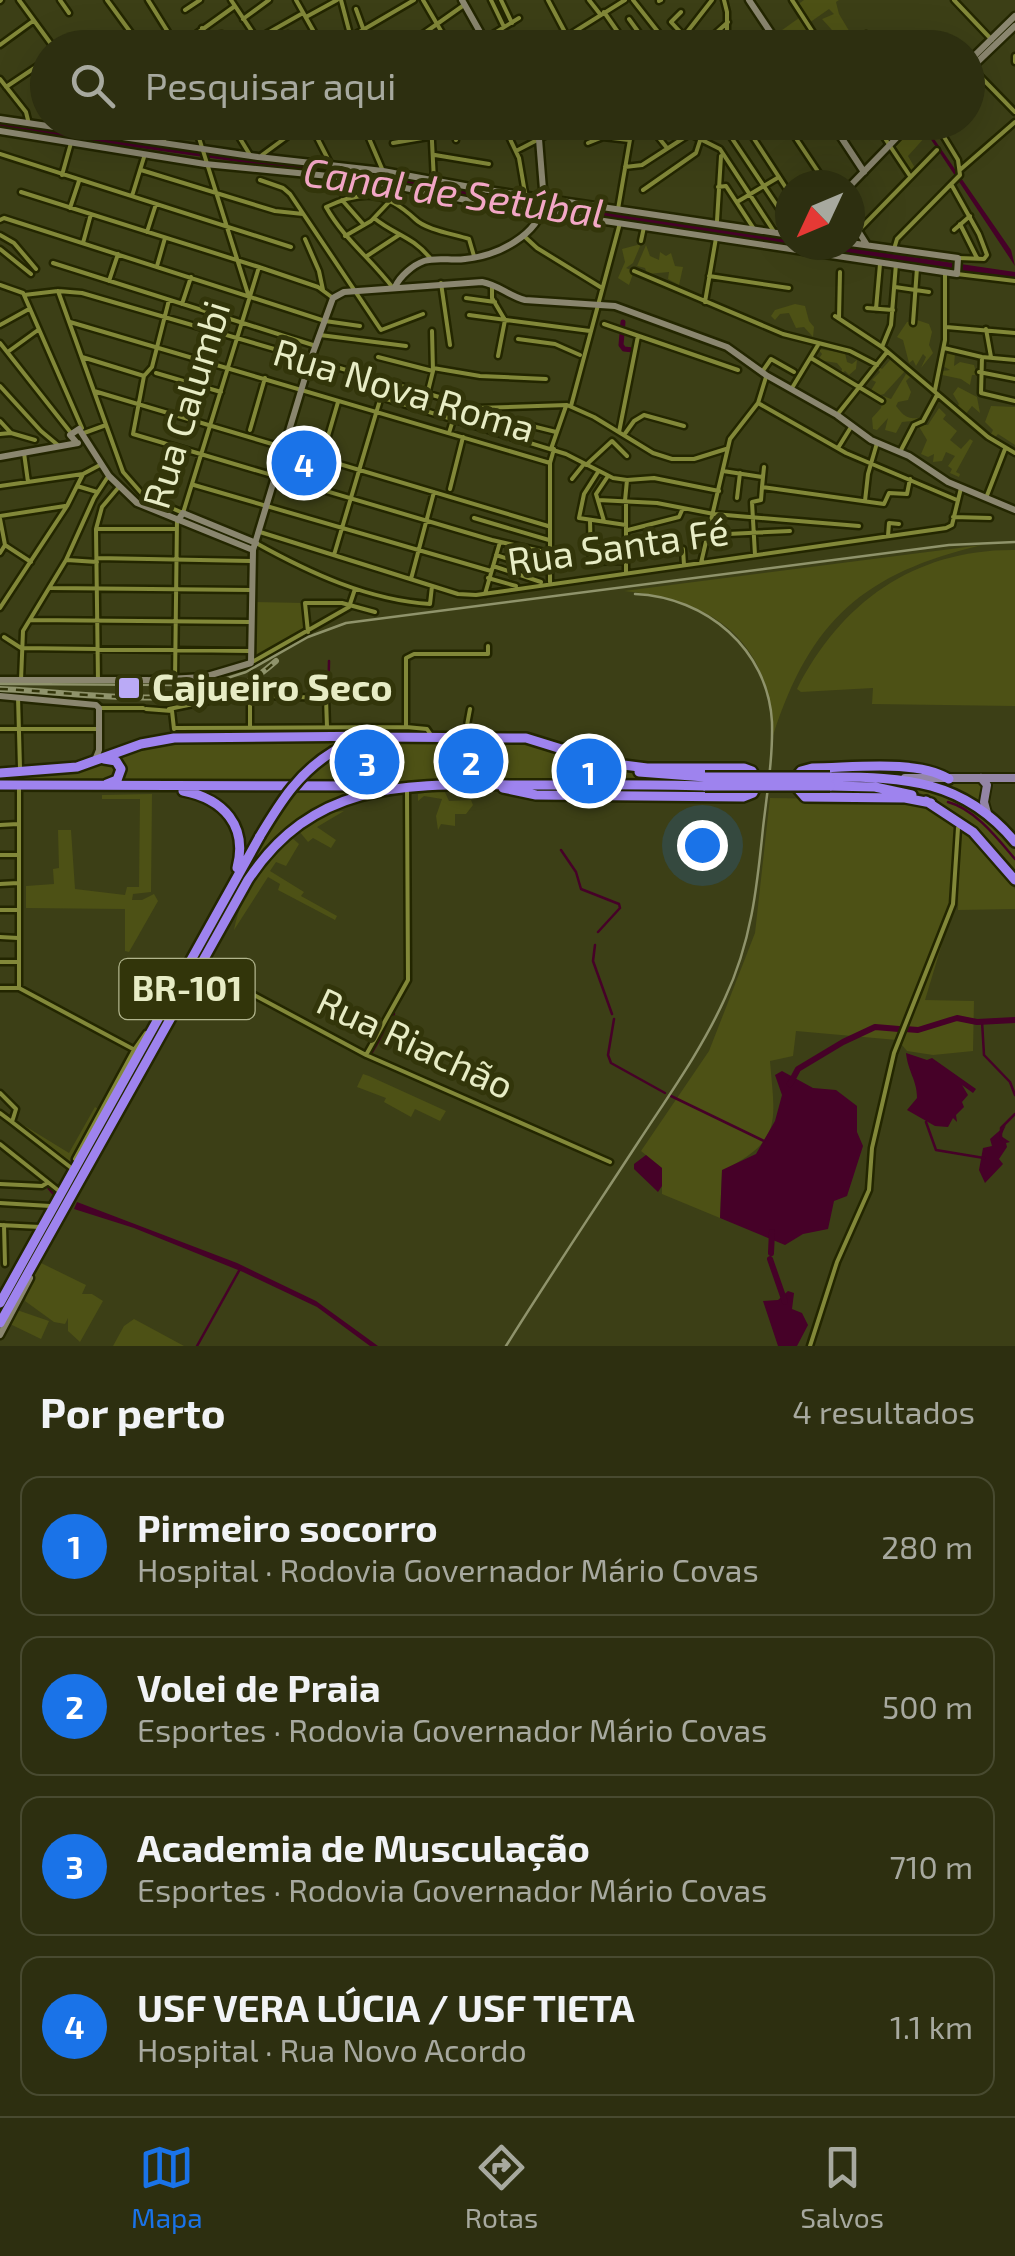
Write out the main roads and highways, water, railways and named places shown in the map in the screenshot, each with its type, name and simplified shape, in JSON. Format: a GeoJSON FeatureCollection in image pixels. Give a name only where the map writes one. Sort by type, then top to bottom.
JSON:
{"type":"FeatureCollection","features":[{"type":"Feature","properties":{"kind":"highway"},"geometry":{"type":"LineString","coordinates":[[0,770],[77,767],[178,735],[384,736]]}},
{"type":"Feature","properties":{"kind":"highway","name":"BR-101"},"geometry":{"type":"LineString","coordinates":[[0,1303],[260,836],[290,787],[308,769],[334,752],[384,736],[465,736],[526,738],[660,776],[705,782]]}},
{"type":"Feature","properties":{"kind":"highway"},"geometry":{"type":"LineString","coordinates":[[94,786],[114,782],[121,773],[116,761],[96,761]]}},
{"type":"Feature","properties":{"kind":"highway"},"geometry":{"type":"LineString","coordinates":[[491,785],[536,796],[743,798],[753,792],[758,780],[744,768],[646,768],[608,763]]}},
{"type":"Feature","properties":{"kind":"highway"},"geometry":{"type":"LineString","coordinates":[[932,804],[894,798],[805,797],[798,789],[797,776],[801,770],[812,768],[892,768],[930,769],[949,779]]}},
{"type":"Feature","properties":{"kind":"highway","name":"BR-101"},"geometry":{"type":"LineString","coordinates":[[0,1323],[248,880],[286,836],[328,808],[361,795],[404,786],[654,785],[896,778],[944,790],[988,813],[1015,842]]}},
{"type":"Feature","properties":{"kind":"highway","name":"BR-101"},"geometry":{"type":"LineString","coordinates":[[830,782],[880,788],[932,804],[971,830],[1015,880]]}},
{"type":"Feature","properties":{"kind":"highway"},"geometry":{"type":"LineString","coordinates":[[636,796],[654,785]]}},
{"type":"Feature","properties":{"kind":"highway"},"geometry":{"type":"LineString","coordinates":[[0,786],[404,786]]}},
{"type":"Feature","properties":{"kind":"highway"},"geometry":{"type":"LineString","coordinates":[[156,787],[209,798],[235,822],[240,858],[230,890]]}},
{"type":"Feature","properties":{"kind":"main road"},"geometry":{"type":"LineString","coordinates":[[0,770],[77,767]]}},
{"type":"Feature","properties":{"kind":"main road","name":"BR-101"},"geometry":{"type":"LineString","coordinates":[[896,778],[1015,778]]}},
{"type":"Feature","properties":{"kind":"main road"},"geometry":{"type":"LineString","coordinates":[[981,778],[988,785],[988,813]]}},
{"type":"Feature","properties":{"kind":"main road","name":"BR-101"},"geometry":{"type":"LineString","coordinates":[[985,796],[999,783],[1015,778]]}},
{"type":"Feature","properties":{"kind":"water"},"geometry":{"type":"Polygon","coordinates":[[[0,123],[30,127],[30,132],[0,128],[0,123]]]}},
{"type":"Feature","properties":{"kind":"water"},"geometry":{"type":"Polygon","coordinates":[[[84,140],[120,140],[371,172],[457,190],[775,237],[775,243],[463,196],[365,176],[84,140]]]}},
{"type":"Feature","properties":{"kind":"water"},"geometry":{"type":"Polygon","coordinates":[[[931,140],[1011,250],[1015,266],[931,140]]]}},
{"type":"Feature","properties":{"kind":"water"},"geometry":{"type":"Polygon","coordinates":[[[865,250],[1015,272],[1015,279],[865,256],[865,250]]]}},
{"type":"Feature","properties":{"kind":"water"},"geometry":{"type":"Polygon","coordinates":[[[906,1053],[932,1058],[976,1089],[973,1093],[962,1085],[968,1095],[956,1115],[957,1122],[953,1118],[948,1127],[935,1126],[907,1110],[917,1098],[906,1053]]]}},
{"type":"Feature","properties":{"kind":"water"},"geometry":{"type":"Polygon","coordinates":[[[782,1071],[813,1088],[836,1090],[857,1106],[857,1132],[863,1146],[847,1196],[834,1201],[828,1229],[803,1234],[785,1245],[720,1218],[722,1170],[756,1154],[775,1121],[782,1095],[775,1075],[782,1071]]]}},
{"type":"Feature","properties":{"kind":"water"},"geometry":{"type":"Polygon","coordinates":[[[1006,1125],[1001,1136],[1010,1142],[999,1159],[1003,1164],[985,1183],[979,1170],[983,1148],[992,1146],[990,1139],[1006,1125]]]}},
{"type":"Feature","properties":{"kind":"water"},"geometry":{"type":"Polygon","coordinates":[[[646,1155],[662,1168],[658,1192],[634,1169],[634,1164],[646,1155]]]}},
{"type":"Feature","properties":{"kind":"water"},"geometry":{"type":"Polygon","coordinates":[[[77,1202],[237,1263],[316,1301],[378,1346],[370,1346],[317,1307],[134,1228],[74,1209],[77,1202]]]}},
{"type":"Feature","properties":{"kind":"water"},"geometry":{"type":"Polygon","coordinates":[[[788,1291],[794,1293],[792,1309],[802,1313],[808,1325],[797,1346],[778,1346],[763,1301],[778,1300],[788,1291]]]}},
{"type":"Feature","properties":{"kind":"waterway","name":"Canal de Setúbal"},"geometry":{"type":"LineString","coordinates":[[315,169],[369,176]]}},
{"type":"Feature","properties":{"kind":"waterway"},"geometry":{"type":"LineString","coordinates":[[623,322],[621,345],[634,354]]}},
{"type":"Feature","properties":{"kind":"waterway"},"geometry":{"type":"LineString","coordinates":[[328,712],[329,661]]}},
{"type":"Feature","properties":{"kind":"waterway"},"geometry":{"type":"LineString","coordinates":[[948,802],[977,818],[1015,859]]}},
{"type":"Feature","properties":{"kind":"waterway"},"geometry":{"type":"LineString","coordinates":[[561,850],[576,872],[581,889],[619,904],[620,908],[598,932]]}},
{"type":"Feature","properties":{"kind":"waterway"},"geometry":{"type":"LineString","coordinates":[[595,945],[593,961],[612,1014]]}},
{"type":"Feature","properties":{"kind":"waterway"},"geometry":{"type":"LineString","coordinates":[[371,1054],[394,1014]]}},
{"type":"Feature","properties":{"kind":"waterway"},"geometry":{"type":"LineString","coordinates":[[905,1029],[918,1030],[957,1018],[977,1022],[1015,1020]]}},
{"type":"Feature","properties":{"kind":"waterway"},"geometry":{"type":"LineString","coordinates":[[614,1019],[608,1055],[611,1063],[665,1093]]}},
{"type":"Feature","properties":{"kind":"waterway"},"geometry":{"type":"LineString","coordinates":[[982,1021],[984,1055],[1010,1082],[1015,1095]]}},
{"type":"Feature","properties":{"kind":"waterway"},"geometry":{"type":"LineString","coordinates":[[790,1084],[798,1069],[843,1042],[875,1027],[899,1029]]}},
{"type":"Feature","properties":{"kind":"waterway"},"geometry":{"type":"LineString","coordinates":[[671,1096],[764,1141]]}},
{"type":"Feature","properties":{"kind":"waterway"},"geometry":{"type":"LineString","coordinates":[[1001,1139],[1001,1128],[1015,1114]]}},
{"type":"Feature","properties":{"kind":"waterway"},"geometry":{"type":"LineString","coordinates":[[926,1122],[936,1150],[984,1158]]}},
{"type":"Feature","properties":{"kind":"waterway"},"geometry":{"type":"LineString","coordinates":[[45,1182],[55,1194]]}},
{"type":"Feature","properties":{"kind":"waterway"},"geometry":{"type":"LineString","coordinates":[[771,1253],[772,1232]]}},
{"type":"Feature","properties":{"kind":"waterway"},"geometry":{"type":"LineString","coordinates":[[770,1259],[785,1302]]}},
{"type":"Feature","properties":{"kind":"waterway"},"geometry":{"type":"LineString","coordinates":[[197,1346],[240,1269]]}},
{"type":"Feature","properties":{"kind":"tram line"},"geometry":{"type":"LineString","coordinates":[[0,684],[181,685],[221,680],[246,672],[308,637],[346,623],[949,545],[1015,542]]}},
{"type":"Feature","properties":{"kind":"tram line"},"geometry":{"type":"LineString","coordinates":[[506,1346],[706,1035],[741,957],[755,894],[772,735],[768,696],[759,672],[746,650],[708,617],[661,597],[635,594]]}},
{"type":"Feature","properties":{"kind":"railway"},"geometry":{"type":"LineString","coordinates":[[0,689],[128,697],[195,695],[251,680],[276,661]]}},
{"type":"Feature","properties":{"kind":"place","name":"USF VERA LÚCIA / USF TIETA"},"geometry":{"type":"Point","coordinates":[304,463]}},
{"type":"Feature","properties":{"kind":"place","name":"Cajueiro Seco"},"geometry":{"type":"Point","coordinates":[129,688]}},
{"type":"Feature","properties":{"kind":"place","name":"Volei de Praia"},"geometry":{"type":"Point","coordinates":[471,761]}},
{"type":"Feature","properties":{"kind":"place","name":"Academia de Musculação"},"geometry":{"type":"Point","coordinates":[367,762]}},
{"type":"Feature","properties":{"kind":"place","name":"Pirmeiro socorro"},"geometry":{"type":"Point","coordinates":[589,771]}}]}
